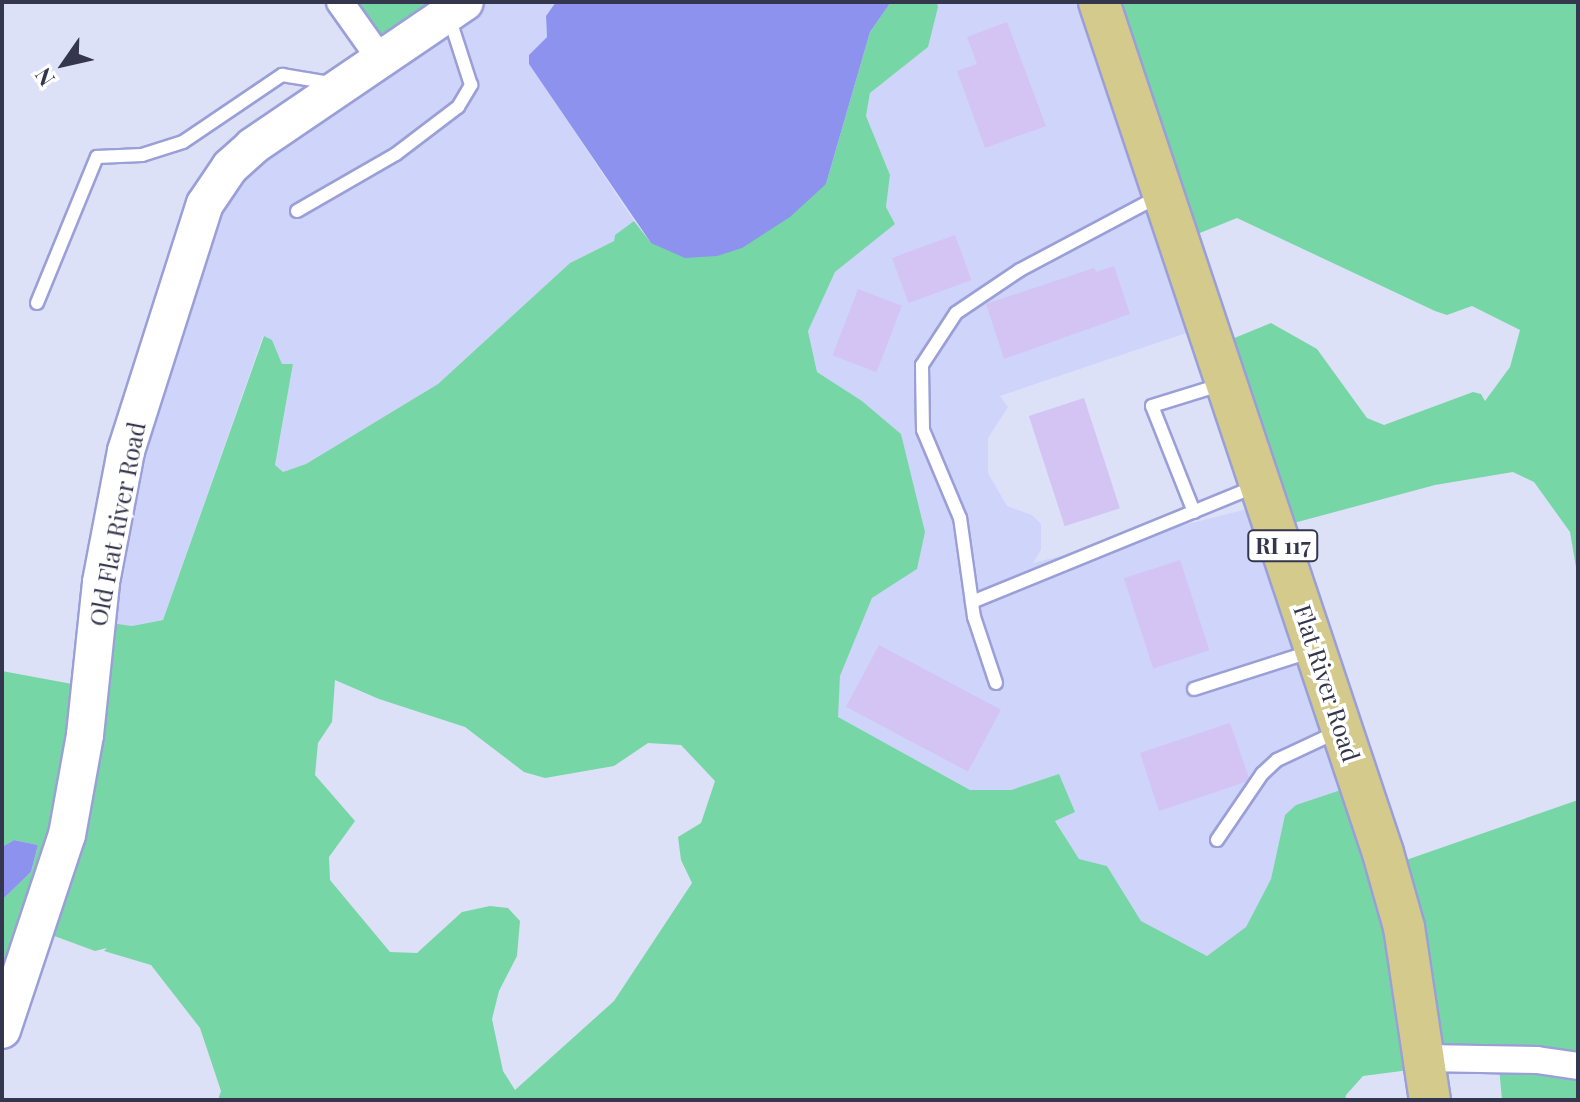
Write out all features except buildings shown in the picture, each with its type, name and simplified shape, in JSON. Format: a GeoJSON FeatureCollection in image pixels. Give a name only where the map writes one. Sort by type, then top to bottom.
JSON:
{"type":"FeatureCollection","features":[{"type":"Feature","properties":{"kind":"main road","name":"Flat River Road"},"geometry":{"type":"LineString","coordinates":[[1099,2],[1263,484],[1404,927],[1430,1100]]}},
{"type":"Feature","properties":{"kind":"street"},"geometry":{"type":"LineString","coordinates":[[340,2],[381,60]]}},
{"type":"Feature","properties":{"kind":"street","name":"Old Flat River Road"},"geometry":{"type":"LineString","coordinates":[[2,1030],[67,835],[85,735],[101,582],[126,451],[205,204],[230,167],[253,146],[456,8]]}},
{"type":"Feature","properties":{"kind":"street"},"geometry":{"type":"LineString","coordinates":[[1425,1058],[1537,1060],[1578,1066]]}},
{"type":"Feature","properties":{"kind":"lane"},"geometry":{"type":"LineString","coordinates":[[297,211],[396,154],[458,107],[471,85],[456,8]]}},
{"type":"Feature","properties":{"kind":"lane"},"geometry":{"type":"LineString","coordinates":[[37,303],[97,157],[142,155],[183,142],[282,75],[342,85]]}},
{"type":"Feature","properties":{"kind":"lane"},"geometry":{"type":"LineString","coordinates":[[996,683],[972,602],[960,518],[923,430],[922,365],[956,313],[1020,270],[1165,193]]}},
{"type":"Feature","properties":{"kind":"lane"},"geometry":{"type":"LineString","coordinates":[[1194,512],[1152,406],[1229,382]]}},
{"type":"Feature","properties":{"kind":"lane"},"geometry":{"type":"LineString","coordinates":[[972,602],[1263,484]]}},
{"type":"Feature","properties":{"kind":"lane"},"geometry":{"type":"LineString","coordinates":[[1194,689],[1316,650]]}},
{"type":"Feature","properties":{"kind":"lane"},"geometry":{"type":"LineString","coordinates":[[1217,840],[1262,774],[1277,760],[1342,729]]}},
{"type":"Feature","properties":{"kind":"shaded area"},"geometry":{"type":"Polygon","coordinates":[[[463,2],[556,2],[546,16],[547,37],[529,55],[529,63],[634,221],[615,235],[614,241],[570,263],[438,384],[306,464],[283,472],[275,466],[293,365],[282,364],[272,340],[263,336],[163,620],[132,626],[96,621],[202,203],[463,2]]]}},
{"type":"Feature","properties":{"kind":"shaded area"},"geometry":{"type":"Polygon","coordinates":[[[937,2],[1095,2],[1207,326],[1000,396],[1008,407],[988,438],[988,473],[1007,506],[1032,515],[1041,524],[1041,550],[1033,563],[1267,504],[1356,785],[1285,815],[1271,879],[1246,927],[1207,956],[1141,921],[1107,866],[1079,859],[1055,820],[1059,774],[1011,790],[970,790],[837,717],[840,676],[872,598],[917,569],[901,434],[862,401],[817,372],[808,330],[835,272],[895,224],[886,207],[890,175],[866,116],[870,93],[928,47],[937,2]]]}},
{"type":"Feature","properties":{"kind":"green space"},"geometry":{"type":"Polygon","coordinates":[[[338,2],[463,2],[392,52],[338,2]]]}},
{"type":"Feature","properties":{"kind":"green space"},"geometry":{"type":"Polygon","coordinates":[[[891,2],[937,2],[928,47],[870,93],[866,116],[890,175],[886,207],[895,224],[835,272],[808,331],[817,372],[862,401],[901,434],[925,532],[917,569],[872,598],[840,676],[838,717],[970,790],[1011,790],[1059,774],[1075,812],[1055,821],[1079,859],[1107,866],[1141,921],[1207,956],[1246,927],[1271,879],[1285,815],[1296,805],[1356,785],[1386,867],[1578,800],[1578,1100],[1502,1100],[1499,1067],[1417,1069],[1363,1076],[1345,1100],[218,1100],[221,1091],[200,1028],[151,965],[104,951],[107,948],[95,951],[38,930],[2,1026],[2,900],[31,872],[38,845],[14,840],[2,847],[2,671],[83,686],[96,621],[132,626],[163,620],[264,336],[272,340],[282,364],[293,364],[275,465],[283,472],[306,464],[438,384],[570,263],[614,241],[615,235],[634,221],[651,243],[826,184],[870,32],[891,2]],[[335,680],[332,722],[318,743],[315,775],[355,821],[329,857],[330,880],[390,952],[417,953],[462,912],[490,906],[508,908],[520,921],[517,956],[499,991],[492,1019],[503,1071],[515,1090],[614,1001],[692,883],[681,860],[678,837],[701,823],[715,781],[681,745],[648,743],[614,766],[545,778],[524,772],[465,727],[379,699],[335,680]]]}},
{"type":"Feature","properties":{"kind":"green space"},"geometry":{"type":"Polygon","coordinates":[[[1095,2],[1578,2],[1578,579],[1570,532],[1534,482],[1513,472],[1435,485],[1279,527],[1215,346],[1271,323],[1317,349],[1367,418],[1384,425],[1473,392],[1481,394],[1485,401],[1510,367],[1520,330],[1472,306],[1447,315],[1435,311],[1237,218],[1180,241],[1095,2]]]}},
{"type":"Feature","properties":{"kind":"water"},"geometry":{"type":"Polygon","coordinates":[[[556,2],[891,2],[870,32],[826,184],[790,217],[742,248],[717,256],[685,258],[651,243],[529,64],[529,55],[547,37],[546,16],[556,2]]]}},
{"type":"Feature","properties":{"kind":"water"},"geometry":{"type":"Polygon","coordinates":[[[14,840],[38,845],[31,872],[2,900],[2,847],[14,840]]]}}]}
